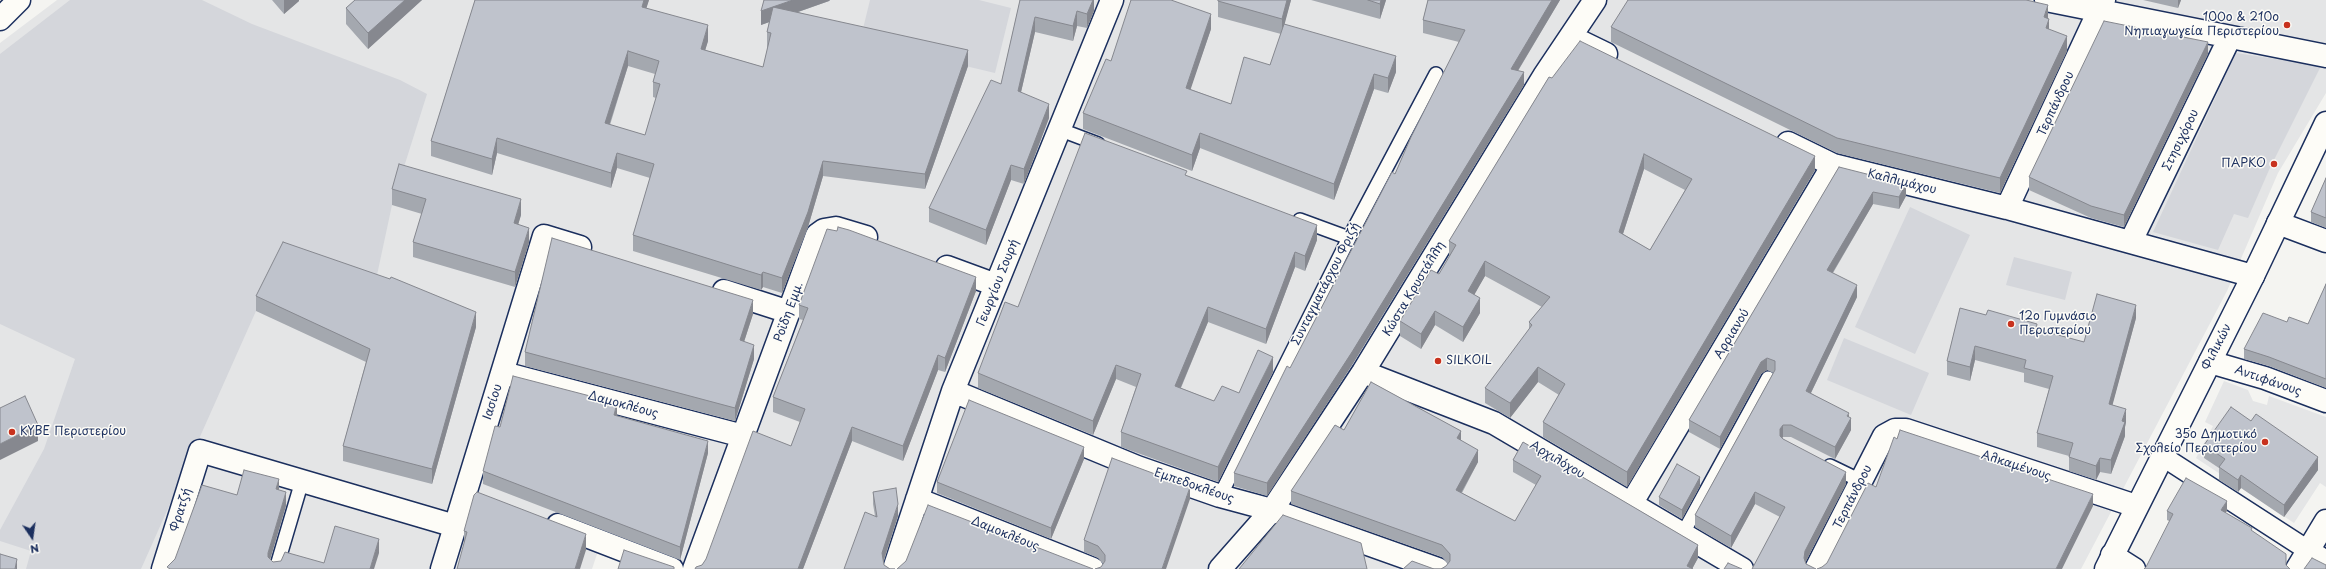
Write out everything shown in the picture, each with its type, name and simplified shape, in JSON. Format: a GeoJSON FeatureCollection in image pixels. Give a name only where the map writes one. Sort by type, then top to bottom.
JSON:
{"type":"FeatureCollection","features":[{"type":"Feature","properties":{"kind":"main road"},"geometry":{"type":"LineString","coordinates":[[0,19],[19,0]]}},
{"type":"Feature","properties":{"kind":"main road","name":"Γεωργίου Σουρή"},"geometry":{"type":"LineString","coordinates":[[894,569],[953,391],[1061,130],[1112,0]]}},
{"type":"Feature","properties":{"kind":"main road","name":"Κώστα Κρυστάλλη"},"geometry":{"type":"LineString","coordinates":[[1220,569],[1272,510],[1363,372],[1540,82],[1595,0]]}},
{"type":"Feature","properties":{"kind":"main road"},"geometry":{"type":"LineString","coordinates":[[2046,0],[2102,6],[2230,37],[2326,56]]}},
{"type":"Feature","properties":{"kind":"main road","name":"Τερπάνδρου"},"geometry":{"type":"LineString","coordinates":[[2007,208],[2102,6]]}},
{"type":"Feature","properties":{"kind":"main road"},"geometry":{"type":"LineString","coordinates":[[1571,37],[1621,61]]}},
{"type":"Feature","properties":{"kind":"main road","name":"Στησιχόρου"},"geometry":{"type":"LineString","coordinates":[[2131,241],[2230,37]]}},
{"type":"Feature","properties":{"kind":"main road","name":"Φιλικών"},"geometry":{"type":"LineString","coordinates":[[2109,562],[2253,276],[2326,123]]}},
{"type":"Feature","properties":{"kind":"main road","name":"Καλλιμάχου"},"geometry":{"type":"LineString","coordinates":[[1769,134],[1833,165],[2007,208],[2131,241],[2253,276]]}},
{"type":"Feature","properties":{"kind":"main road","name":"Αρριανού"},"geometry":{"type":"LineString","coordinates":[[1630,504],[1833,165]]}},
{"type":"Feature","properties":{"kind":"main road"},"geometry":{"type":"LineString","coordinates":[[2278,223],[2326,241]]}},
{"type":"Feature","properties":{"kind":"main road","name":"Ροϊδη Εμμ."},"geometry":{"type":"LineString","coordinates":[[694,569],[816,235],[824,230],[836,228],[882,243]]}},
{"type":"Feature","properties":{"kind":"main road","name":"Ιασίου"},"geometry":{"type":"LineString","coordinates":[[442,569],[544,236],[596,252]]}},
{"type":"Feature","properties":{"kind":"main road"},"geometry":{"type":"LineString","coordinates":[[925,259],[996,286]]}},
{"type":"Feature","properties":{"kind":"main road"},"geometry":{"type":"LineString","coordinates":[[708,286],[789,312]]}},
{"type":"Feature","properties":{"kind":"main road","name":"Αντιφάνους"},"geometry":{"type":"LineString","coordinates":[[2210,362],[2265,378],[2326,401]]}},
{"type":"Feature","properties":{"kind":"main road","name":"Αρχιλόχου"},"geometry":{"type":"LineString","coordinates":[[1363,372],[1494,423],[1742,569]]}},
{"type":"Feature","properties":{"kind":"main road","name":"Δαμοκλέους"},"geometry":{"type":"LineString","coordinates":[[503,373],[743,436]]}},
{"type":"Feature","properties":{"kind":"main road","name":"Εμπεδοκλέους"},"geometry":{"type":"LineString","coordinates":[[953,391],[1137,467],[1220,496],[1272,510],[1381,559],[1438,569]]}},
{"type":"Feature","properties":{"kind":"main road","name":"Τερπάνδρου"},"geometry":{"type":"LineString","coordinates":[[1816,569],[1884,436],[1894,430]]}},
{"type":"Feature","properties":{"kind":"main road","name":"Αλκαμένους"},"geometry":{"type":"LineString","coordinates":[[1894,430],[1906,430],[2136,506]]}},
{"type":"Feature","properties":{"kind":"main road","name":"Φρατζή"},"geometry":{"type":"LineString","coordinates":[[163,569],[200,451],[302,481]]}},
{"type":"Feature","properties":{"kind":"main road"},"geometry":{"type":"LineString","coordinates":[[302,481],[455,526]]}},
{"type":"Feature","properties":{"kind":"main road"},"geometry":{"type":"LineString","coordinates":[[465,490],[487,498]]}},
{"type":"Feature","properties":{"kind":"main road","name":"Δαμοκλέους"},"geometry":{"type":"LineString","coordinates":[[917,500],[1093,569]]}},
{"type":"Feature","properties":{"kind":"main road"},"geometry":{"type":"LineString","coordinates":[[539,518],[672,569]]}},
{"type":"Feature","properties":{"kind":"main road"},"geometry":{"type":"LineString","coordinates":[[2297,569],[2318,557],[2326,521]]}},
{"type":"Feature","properties":{"kind":"main road"},"geometry":{"type":"LineString","coordinates":[[2109,562],[2134,569]]}},
{"type":"Feature","properties":{"kind":"street"},"geometry":{"type":"LineString","coordinates":[[2162,456],[2318,557]]}},
{"type":"Feature","properties":{"kind":"lane","name":"Συνταγματάρχου Φριζή"},"geometry":{"type":"LineString","coordinates":[[1220,496],[1349,238],[1436,74]]}},
{"type":"Feature","properties":{"kind":"lane"},"geometry":{"type":"LineString","coordinates":[[1061,130],[1113,149]]}},
{"type":"Feature","properties":{"kind":"lane"},"geometry":{"type":"LineString","coordinates":[[1290,216],[1349,238]]}},
{"type":"Feature","properties":{"kind":"lane"},"geometry":{"type":"LineString","coordinates":[[1682,535],[1768,378]]}},
{"type":"Feature","properties":{"kind":"lane"},"geometry":{"type":"LineString","coordinates":[[1821,461],[1861,481]]}},
{"type":"Feature","properties":{"kind":"lane"},"geometry":{"type":"LineString","coordinates":[[276,569],[302,481]]}},
{"type":"Feature","properties":{"kind":"shaded area"},"geometry":{"type":"Polygon","coordinates":[[[57,0],[2326,0],[2326,93],[2278,173],[2227,291],[2081,569],[1104,569],[911,493],[885,569],[692,569],[603,536],[592,569],[0,569],[0,43],[57,0]]]}},
{"type":"Feature","properties":{"kind":"shaded area"},"geometry":{"type":"Polygon","coordinates":[[[70,0],[202,0],[252,24],[400,80],[427,94],[392,205],[374,289],[283,257],[256,311],[141,569],[26,569],[31,551],[0,541],[0,530],[44,449],[75,359],[0,324],[0,54],[70,0]]]}},
{"type":"Feature","properties":{"kind":"shaded area"},"geometry":{"type":"Polygon","coordinates":[[[870,0],[979,0],[1011,8],[995,73],[860,41],[870,0]]]}},
{"type":"Feature","properties":{"kind":"shaded area"},"geometry":{"type":"Polygon","coordinates":[[[2236,53],[2321,66],[2269,170],[2248,218],[2234,214],[2218,250],[2153,232],[2236,53]]]}},
{"type":"Feature","properties":{"kind":"shaded area"},"geometry":{"type":"Polygon","coordinates":[[[1910,207],[1970,235],[1915,354],[1855,327],[1910,207]]]}},
{"type":"Feature","properties":{"kind":"shaded area"},"geometry":{"type":"Polygon","coordinates":[[[2014,257],[2072,272],[2065,300],[2006,285],[2014,257]]]}},
{"type":"Feature","properties":{"kind":"shaded area"},"geometry":{"type":"Polygon","coordinates":[[[1844,338],[1929,373],[1911,415],[1827,380],[1844,338]]]}},
{"type":"Feature","properties":{"kind":"shaded area","name":"35ο Δημοτικό Σχολείο Περιστερίου"},"geometry":{"type":"Polygon","coordinates":[[[2224,381],[2248,390],[2253,401],[2267,405],[2269,396],[2326,417],[2326,487],[2320,483],[2294,523],[2196,458],[2213,426],[2205,422],[2224,381]]]}},
{"type":"Feature","properties":{"kind":"building"},"geometry":{"type":"Polygon","coordinates":[[[355,0],[405,0],[368,33],[346,8],[355,0]]]}},
{"type":"Feature","properties":{"kind":"building"},"geometry":{"type":"Polygon","coordinates":[[[475,0],[644,0],[642,7],[708,25],[701,49],[763,67],[771,33],[767,32],[773,7],[968,50],[925,174],[823,161],[808,212],[782,278],[763,272],[761,275],[633,235],[654,164],[617,153],[611,173],[497,138],[492,159],[431,141],[475,0]],[[628,51],[605,123],[645,135],[660,84],[653,82],[659,61],[628,51]]]}},
{"type":"Feature","properties":{"kind":"building"},"geometry":{"type":"Polygon","coordinates":[[[764,0],[793,0],[761,11],[764,0]]]}},
{"type":"Feature","properties":{"kind":"building"},"geometry":{"type":"Polygon","coordinates":[[[1020,0],[1093,0],[1087,14],[1077,11],[1073,26],[1035,17],[1018,91],[1049,104],[1024,169],[1011,165],[986,230],[929,208],[991,80],[1001,84],[1020,0]]]}},
{"type":"Feature","properties":{"kind":"building"},"geometry":{"type":"Polygon","coordinates":[[[1131,0],[1171,0],[1211,14],[1186,88],[1231,104],[1244,57],[1270,65],[1284,24],[1396,56],[1388,78],[1374,74],[1334,184],[1200,133],[1192,155],[1083,113],[1106,59],[1111,61],[1131,0]]]}},
{"type":"Feature","properties":{"kind":"building"},"geometry":{"type":"Polygon","coordinates":[[[1218,0],[1287,0],[1282,19],[1218,0]]]}},
{"type":"Feature","properties":{"kind":"building"},"geometry":{"type":"Polygon","coordinates":[[[1368,0],[1381,0],[1380,4],[1368,0]]]}},
{"type":"Feature","properties":{"kind":"building"},"geometry":{"type":"Polygon","coordinates":[[[1428,0],[1552,0],[1511,69],[1524,72],[1352,352],[1267,483],[1234,473],[1287,366],[1290,368],[1392,172],[1395,174],[1411,137],[1465,30],[1423,20],[1428,0]]]}},
{"type":"Feature","properties":{"kind":"building"},"geometry":{"type":"Polygon","coordinates":[[[1628,0],[2026,0],[2048,5],[2044,17],[2049,19],[2046,28],[2067,36],[2000,178],[1837,138],[1611,27],[1628,0]]]}},
{"type":"Feature","properties":{"kind":"building"},"geometry":{"type":"Polygon","coordinates":[[[2104,21],[2208,42],[2124,215],[2091,206],[2029,177],[2104,21]]]}},
{"type":"Feature","properties":{"kind":"building"},"geometry":{"type":"Polygon","coordinates":[[[1580,41],[1815,156],[1627,472],[1543,422],[1565,384],[1538,367],[1510,403],[1485,388],[1532,325],[1529,322],[1550,297],[1485,261],[1468,291],[1480,298],[1463,327],[1435,311],[1421,334],[1400,321],[1431,270],[1439,274],[1456,245],[1449,241],[1549,77],[1552,78],[1580,41]],[[1644,154],[1619,232],[1650,250],[1692,179],[1644,154]]]}},
{"type":"Feature","properties":{"kind":"building"},"geometry":{"type":"Polygon","coordinates":[[[1085,133],[1187,171],[1185,175],[1317,225],[1305,256],[1295,252],[1266,329],[1208,307],[1175,386],[1214,401],[1222,386],[1239,393],[1258,350],[1273,357],[1218,467],[1121,432],[1141,374],[1116,365],[1093,421],[978,373],[1005,302],[1018,307],[1085,133]]]}},
{"type":"Feature","properties":{"kind":"building"},"geometry":{"type":"Polygon","coordinates":[[[399,164],[521,199],[514,223],[529,228],[515,272],[413,242],[426,199],[392,189],[399,164]]]}},
{"type":"Feature","properties":{"kind":"building"},"geometry":{"type":"Polygon","coordinates":[[[1839,167],[1906,184],[1899,197],[1873,192],[1827,270],[1857,285],[1806,391],[1849,413],[1847,416],[1851,418],[1835,447],[1791,425],[1783,425],[1780,429],[1780,436],[1783,439],[1846,472],[1805,551],[1804,558],[1806,564],[1816,569],[1752,569],[1785,507],[1755,492],[1731,536],[1695,515],[1775,370],[1775,361],[1767,358],[1761,362],[1720,437],[1689,420],[1839,167]]]}},
{"type":"Feature","properties":{"kind":"building"},"geometry":{"type":"Polygon","coordinates":[[[2326,178],[2326,218],[2311,212],[2326,178]]]}},
{"type":"Feature","properties":{"kind":"building"},"geometry":{"type":"Polygon","coordinates":[[[838,227],[976,277],[945,358],[938,355],[903,446],[852,427],[798,569],[695,569],[696,567],[702,565],[706,559],[753,431],[791,446],[805,409],[773,397],[808,308],[799,305],[827,229],[837,231],[838,227]]]}},
{"type":"Feature","properties":{"kind":"building"},"geometry":{"type":"Polygon","coordinates":[[[552,238],[753,300],[740,340],[754,345],[735,408],[525,352],[552,238]]]}},
{"type":"Feature","properties":{"kind":"building"},"geometry":{"type":"Polygon","coordinates":[[[283,242],[390,279],[391,277],[476,312],[432,469],[343,446],[370,349],[256,296],[283,242]]]}},
{"type":"Feature","properties":{"kind":"building"},"geometry":{"type":"Polygon","coordinates":[[[2326,284],[2326,379],[2244,349],[2263,313],[2287,322],[2289,317],[2308,324],[2326,284]]]}},
{"type":"Feature","properties":{"kind":"building"},"geometry":{"type":"Polygon","coordinates":[[[2097,294],[2136,305],[2109,404],[2126,409],[2122,421],[2125,422],[2111,460],[2100,458],[2096,466],[2069,457],[2073,443],[2037,433],[2053,376],[2024,368],[2026,360],[1975,346],[1970,367],[1947,361],[1960,308],[1986,315],[1988,310],[2037,324],[2036,329],[2084,342],[2097,294]]]}},
{"type":"Feature","properties":{"kind":"building"},"geometry":{"type":"Polygon","coordinates":[[[513,376],[617,403],[614,415],[708,441],[680,547],[483,471],[495,426],[500,427],[513,376]]]}},
{"type":"Feature","properties":{"kind":"building"},"geometry":{"type":"Polygon","coordinates":[[[1371,382],[1461,431],[1457,438],[1478,450],[1456,490],[1515,521],[1541,476],[1513,460],[1523,442],[1698,545],[1687,566],[1693,569],[1441,569],[1450,561],[1450,554],[1442,545],[1291,491],[1335,425],[1344,430],[1371,382]]]}},
{"type":"Feature","properties":{"kind":"building"},"geometry":{"type":"Polygon","coordinates":[[[25,396],[38,425],[0,444],[0,408],[25,396]]]}},
{"type":"Feature","properties":{"kind":"building"},"geometry":{"type":"Polygon","coordinates":[[[969,400],[1084,447],[1051,528],[937,482],[969,400]]]}},
{"type":"Feature","properties":{"kind":"building"},"geometry":{"type":"Polygon","coordinates":[[[2231,407],[2251,421],[2256,414],[2318,457],[2284,505],[2241,475],[2238,480],[2219,467],[2225,459],[2204,445],[2231,407]]]}},
{"type":"Feature","properties":{"kind":"building"},"geometry":{"type":"Polygon","coordinates":[[[1900,430],[2093,494],[2056,569],[1817,569],[1827,563],[1868,483],[1876,487],[1894,437],[1897,439],[1900,430]]]}},
{"type":"Feature","properties":{"kind":"building"},"geometry":{"type":"Polygon","coordinates":[[[1112,458],[1190,487],[1162,569],[1095,569],[1101,567],[1105,561],[1105,555],[1098,546],[1084,540],[1112,458]]]}},
{"type":"Feature","properties":{"kind":"building"},"geometry":{"type":"Polygon","coordinates":[[[1677,464],[1700,477],[1682,510],[1659,497],[1677,464]]]}},
{"type":"Feature","properties":{"kind":"building"},"geometry":{"type":"Polygon","coordinates":[[[244,470],[279,479],[276,489],[286,492],[268,553],[268,557],[273,562],[281,561],[285,552],[324,563],[335,526],[379,539],[370,569],[170,569],[167,567],[175,559],[202,485],[237,495],[244,470]]]}},
{"type":"Feature","properties":{"kind":"building"},"geometry":{"type":"Polygon","coordinates":[[[2186,478],[2227,501],[2221,510],[2252,528],[2251,530],[2286,554],[2286,565],[2290,569],[2144,569],[2173,514],[2167,511],[2186,478]]]}},
{"type":"Feature","properties":{"kind":"building"},"geometry":{"type":"Polygon","coordinates":[[[896,488],[898,504],[882,553],[884,565],[890,569],[844,569],[865,512],[877,517],[873,492],[896,488]]]}},
{"type":"Feature","properties":{"kind":"building"},"geometry":{"type":"Polygon","coordinates":[[[477,492],[586,534],[575,569],[457,569],[467,532],[464,531],[474,495],[477,492]]]}},
{"type":"Feature","properties":{"kind":"building"},"geometry":{"type":"Polygon","coordinates":[[[928,505],[1093,569],[897,569],[906,561],[928,505]]]}},
{"type":"Feature","properties":{"kind":"building"},"geometry":{"type":"Polygon","coordinates":[[[1283,515],[1361,543],[1367,569],[1239,569],[1283,515]]]}},
{"type":"Feature","properties":{"kind":"building"},"geometry":{"type":"Polygon","coordinates":[[[624,550],[674,567],[674,569],[618,569],[624,550]]]}},
{"type":"Feature","properties":{"kind":"building"},"geometry":{"type":"Polygon","coordinates":[[[0,554],[17,559],[15,569],[0,569],[0,554]]]}},
{"type":"Feature","properties":{"kind":"building"},"geometry":{"type":"Polygon","coordinates":[[[2312,558],[2326,565],[2326,569],[2304,569],[2312,558]]]}},
{"type":"Feature","properties":{"kind":"building"},"geometry":{"type":"Polygon","coordinates":[[[1412,561],[1434,569],[1403,569],[1412,561]]]}},
{"type":"Feature","properties":{"kind":"building"},"geometry":{"type":"Polygon","coordinates":[[[1728,563],[1742,569],[1724,569],[1728,563]]]}},
{"type":"Feature","properties":{"kind":"place","name":"100ο & 210ο Νηπιαγωγεία Περιστερίου"},"geometry":{"type":"Point","coordinates":[2287,25]}},
{"type":"Feature","properties":{"kind":"place","name":"ΠΑΡΚΟ"},"geometry":{"type":"Point","coordinates":[2274,164]}},
{"type":"Feature","properties":{"kind":"place","name":"12ο Γυμνάσιο Περιστερίου"},"geometry":{"type":"Point","coordinates":[2011,324]}},
{"type":"Feature","properties":{"kind":"place","name":"SILKOIL"},"geometry":{"type":"Point","coordinates":[1438,361]}},
{"type":"Feature","properties":{"kind":"place","name":"ΚΥΒΕ Περιστερίου"},"geometry":{"type":"Point","coordinates":[12,432]}},
{"type":"Feature","properties":{"kind":"place","name":"35ο Δημοτικό Σχολείο Περιστερίου"},"geometry":{"type":"Point","coordinates":[2265,442]}}]}
